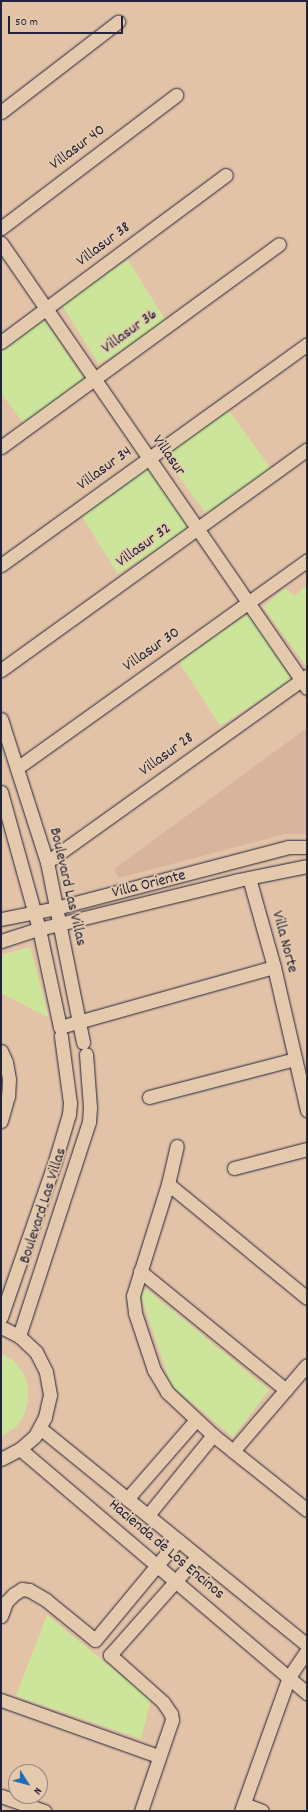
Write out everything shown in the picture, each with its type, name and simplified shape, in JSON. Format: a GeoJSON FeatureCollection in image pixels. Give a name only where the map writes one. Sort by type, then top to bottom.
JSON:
{"type":"FeatureCollection","features":[{"type":"Feature","properties":{"kind":"street"},"geometry":{"type":"LineString","coordinates":[[1,112],[118,22]]}},
{"type":"Feature","properties":{"kind":"street","name":"Villasur 40"},"geometry":{"type":"LineString","coordinates":[[1,228],[176,95]]}},
{"type":"Feature","properties":{"kind":"street","name":"Villasur 38"},"geometry":{"type":"LineString","coordinates":[[1,342],[226,175]]}},
{"type":"Feature","properties":{"kind":"street","name":"Villasur"},"geometry":{"type":"LineString","coordinates":[[1,243],[198,528],[248,603],[305,681]]}},
{"type":"Feature","properties":{"kind":"street","name":"Villasur 36"},"geometry":{"type":"LineString","coordinates":[[1,447],[279,244]]}},
{"type":"Feature","properties":{"kind":"street","name":"Villasur 34"},"geometry":{"type":"LineString","coordinates":[[1,565],[307,344]]}},
{"type":"Feature","properties":{"kind":"street","name":"Villasur 32"},"geometry":{"type":"LineString","coordinates":[[1,670],[307,449]]}},
{"type":"Feature","properties":{"kind":"street","name":"Villasur 30"},"geometry":{"type":"LineString","coordinates":[[17,768],[307,560]]}},
{"type":"Feature","properties":{"kind":"street","name":"Villasur 28"},"geometry":{"type":"LineString","coordinates":[[47,862],[305,681]]}},
{"type":"Feature","properties":{"kind":"street","name":"Boulevard Las Villas"},"geometry":{"type":"LineString","coordinates":[[1,718],[47,862],[84,1048],[89,1084],[90,1114],[89,1122],[19,1336]]}},
{"type":"Feature","properties":{"kind":"street","name":"Boulevard Las Villas"},"geometry":{"type":"LineString","coordinates":[[1,792],[39,929],[61,1032],[70,1103],[66,1126],[1,1317]]}},
{"type":"Feature","properties":{"kind":"street","name":"Villa Oriente"},"geometry":{"type":"LineString","coordinates":[[1,920],[56,908],[288,847],[307,847]]}},
{"type":"Feature","properties":{"kind":"street","name":"Villa Oriente"},"geometry":{"type":"LineString","coordinates":[[1,940],[39,929],[298,866],[307,866]]}},
{"type":"Feature","properties":{"kind":"street","name":"Villa Norte"},"geometry":{"type":"LineString","coordinates":[[249,878],[274,967],[307,1110]]}},
{"type":"Feature","properties":{"kind":"street"},"geometry":{"type":"LineString","coordinates":[[61,1032],[78,1023],[274,967]]}},
{"type":"Feature","properties":{"kind":"street"},"geometry":{"type":"LineString","coordinates":[[1,1051],[6,1062],[9,1079],[8,1096],[1,1121]]}},
{"type":"Feature","properties":{"kind":"street"},"geometry":{"type":"LineString","coordinates":[[149,1097],[295,1059]]}},
{"type":"Feature","properties":{"kind":"street"},"geometry":{"type":"LineString","coordinates":[[67,1080],[89,1084]]}},
{"type":"Feature","properties":{"kind":"street"},"geometry":{"type":"LineString","coordinates":[[177,1146],[168,1184],[133,1296],[135,1313],[154,1370],[167,1392],[196,1420],[233,1451],[305,1505]]}},
{"type":"Feature","properties":{"kind":"street"},"geometry":{"type":"LineString","coordinates":[[234,1168],[307,1150]]}},
{"type":"Feature","properties":{"kind":"street"},"geometry":{"type":"LineString","coordinates":[[168,1184],[307,1298]]}},
{"type":"Feature","properties":{"kind":"street"},"geometry":{"type":"LineString","coordinates":[[140,1271],[286,1390]]}},
{"type":"Feature","properties":{"kind":"street"},"geometry":{"type":"LineString","coordinates":[[1,1327],[19,1336],[36,1352],[42,1362],[49,1383],[48,1406],[40,1428],[35,1436],[20,1449],[1,1459]]}},
{"type":"Feature","properties":{"kind":"street"},"geometry":{"type":"LineString","coordinates":[[233,1451],[307,1365]]}},
{"type":"Feature","properties":{"kind":"street"},"geometry":{"type":"LineString","coordinates":[[127,1499],[196,1420]]}},
{"type":"Feature","properties":{"kind":"street","name":"Hacienda de Los Encinos"},"geometry":{"type":"LineString","coordinates":[[40,1428],[307,1645]]}},
{"type":"Feature","properties":{"kind":"street"},"geometry":{"type":"LineString","coordinates":[[148,1516],[213,1435]]}},
{"type":"Feature","properties":{"kind":"street","name":"Hacienda de Los Encinos"},"geometry":{"type":"LineString","coordinates":[[20,1449],[176,1580],[307,1693]]}},
{"type":"Feature","properties":{"kind":"street"},"geometry":{"type":"LineString","coordinates":[[1,1616],[6,1602],[14,1594],[22,1589],[29,1590],[46,1600],[95,1640],[178,1540]]}},
{"type":"Feature","properties":{"kind":"street"},"geometry":{"type":"LineString","coordinates":[[141,1811],[158,1756],[172,1720],[171,1714],[163,1702],[110,1655],[198,1556]]}},
{"type":"Feature","properties":{"kind":"street"},"geometry":{"type":"LineString","coordinates":[[262,1811],[242,1808],[289,1677],[307,1650]]}},
{"type":"Feature","properties":{"kind":"street"},"geometry":{"type":"LineString","coordinates":[[1,1700],[158,1756]]}},
{"type":"Feature","properties":{"kind":"street"},"geometry":{"type":"LineString","coordinates":[[1,1796],[44,1811]]}},
{"type":"Feature","properties":{"kind":"shaded area"},"geometry":{"type":"Polygon","coordinates":[[[307,728],[307,834],[285,834],[119,878],[114,869],[307,728]]]}},
{"type":"Feature","properties":{"kind":"green space"},"geometry":{"type":"Polygon","coordinates":[[[128,260],[167,322],[99,364],[60,302],[128,260]]]}},
{"type":"Feature","properties":{"kind":"green space"},"geometry":{"type":"Polygon","coordinates":[[[44,319],[85,381],[25,425],[1,393],[1,351],[44,319]]]}},
{"type":"Feature","properties":{"kind":"green space"},"geometry":{"type":"Polygon","coordinates":[[[227,408],[272,469],[208,516],[163,454],[227,408]]]}},
{"type":"Feature","properties":{"kind":"green space"},"geometry":{"type":"Polygon","coordinates":[[[150,465],[190,529],[118,574],[78,510],[150,465]]]}},
{"type":"Feature","properties":{"kind":"green space"},"geometry":{"type":"Polygon","coordinates":[[[307,585],[307,667],[263,607],[285,588],[294,596],[307,585]]]}},
{"type":"Feature","properties":{"kind":"green space"},"geometry":{"type":"Polygon","coordinates":[[[249,614],[291,679],[220,726],[178,660],[249,614]]]}},
{"type":"Feature","properties":{"kind":"green space"},"geometry":{"type":"Polygon","coordinates":[[[30,947],[49,1018],[1,993],[1,955],[30,947]]]}},
{"type":"Feature","properties":{"kind":"green space"},"geometry":{"type":"Polygon","coordinates":[[[145,1288],[269,1390],[233,1437],[171,1385],[141,1296],[145,1288]]]}},
{"type":"Feature","properties":{"kind":"green space"},"geometry":{"type":"Polygon","coordinates":[[[1,1353],[14,1361],[23,1373],[28,1386],[28,1401],[24,1415],[16,1427],[1,1437],[1,1353]]]}},
{"type":"Feature","properties":{"kind":"green space"},"geometry":{"type":"Polygon","coordinates":[[[47,1615],[151,1700],[141,1739],[16,1696],[47,1615]]]}}]}
